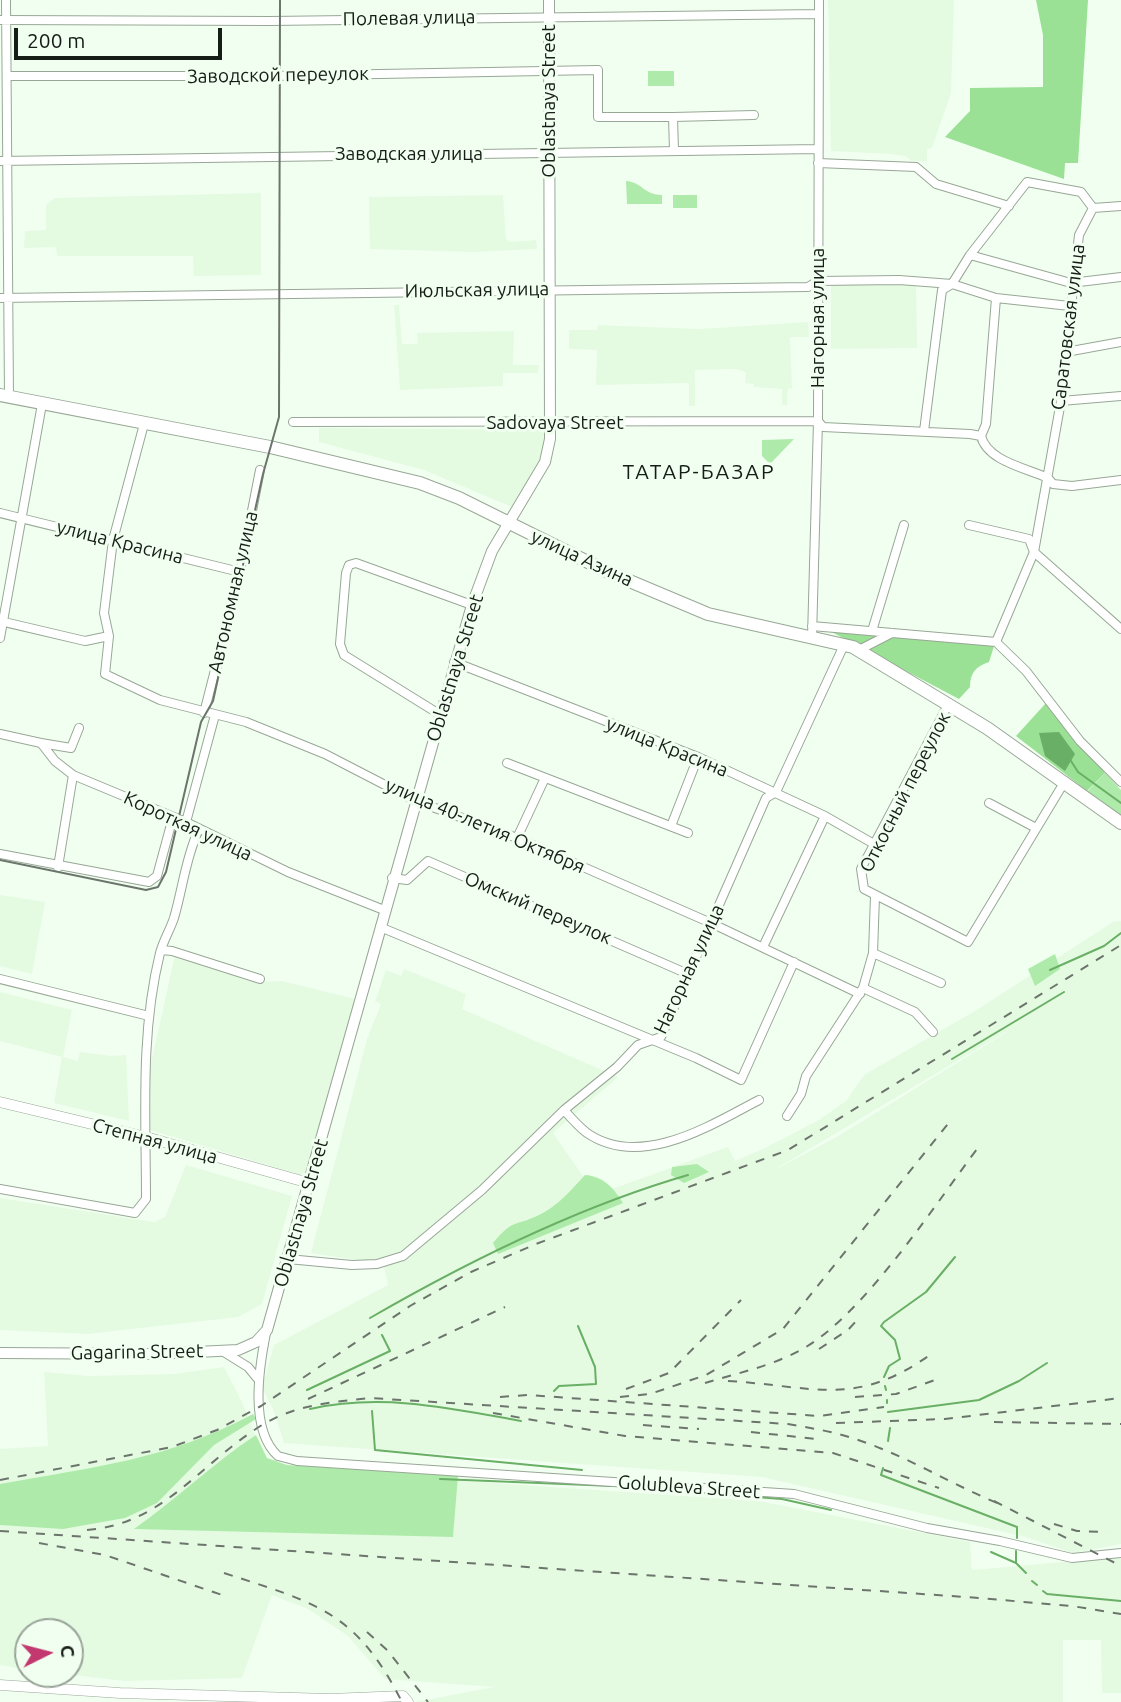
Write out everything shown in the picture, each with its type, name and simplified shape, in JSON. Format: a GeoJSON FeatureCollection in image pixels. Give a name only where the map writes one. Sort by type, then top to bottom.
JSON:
{"type":"FeatureCollection","features":[{"type":"Feature","properties":{"kind":"main road","name":"Oblastnaya Street"},"geometry":{"type":"LineString","coordinates":[[267,1330],[392,878],[472,605],[492,551],[545,462],[550,424],[549,0]]}},
{"type":"Feature","properties":{"kind":"main road","name":"улица Азина"},"geometry":{"type":"LineString","coordinates":[[5,396],[383,472],[459,498],[608,572],[708,614],[812,631],[859,650],[949,703],[1065,781],[1121,823]]}},
{"type":"Feature","properties":{"kind":"main road","name":"Gagarina Street"},"geometry":{"type":"LineString","coordinates":[[0,1353],[221,1351],[249,1347],[267,1330]]}},
{"type":"Feature","properties":{"kind":"street"},"geometry":{"type":"LineString","coordinates":[[5,396],[4,161],[7,76],[3,20],[6,0]]}},
{"type":"Feature","properties":{"kind":"street","name":"Нагорная улица"},"geometry":{"type":"LineString","coordinates":[[812,631],[818,421],[819,0]]}},
{"type":"Feature","properties":{"kind":"street","name":"Полевая улица"},"geometry":{"type":"LineString","coordinates":[[3,20],[270,21],[818,14]]}},
{"type":"Feature","properties":{"kind":"street","name":"Заводской переулок"},"geometry":{"type":"LineString","coordinates":[[7,76],[270,76],[598,70],[598,117],[673,117]]}},
{"type":"Feature","properties":{"kind":"street"},"geometry":{"type":"LineString","coordinates":[[674,151],[673,117],[754,115]]}},
{"type":"Feature","properties":{"kind":"street","name":"Заводская улица"},"geometry":{"type":"LineString","coordinates":[[4,161],[818,149]]}},
{"type":"Feature","properties":{"kind":"street"},"geometry":{"type":"LineString","coordinates":[[818,163],[916,167],[936,184],[1009,206]]}},
{"type":"Feature","properties":{"kind":"street"},"geometry":{"type":"LineString","coordinates":[[924,431],[942,290],[952,284],[970,255],[1027,182],[1081,192],[1093,208],[1121,206]]}},
{"type":"Feature","properties":{"kind":"street","name":"Саратовская улица"},"geometry":{"type":"LineString","coordinates":[[996,642],[1034,552],[1061,401],[1079,235],[1093,208]]}},
{"type":"Feature","properties":{"kind":"street"},"geometry":{"type":"LineString","coordinates":[[970,255],[1072,283],[1121,277]]}},
{"type":"Feature","properties":{"kind":"street","name":"Июльская улица"},"geometry":{"type":"LineString","coordinates":[[4,298],[548,288],[808,287],[818,281],[899,280],[952,284],[996,298],[1070,306]]}},
{"type":"Feature","properties":{"kind":"street"},"geometry":{"type":"LineString","coordinates":[[996,298],[986,424],[981,436],[984,447],[991,455],[1048,478],[1053,484],[1072,486],[1121,481]]}},
{"type":"Feature","properties":{"kind":"street"},"geometry":{"type":"LineString","coordinates":[[1066,352],[1121,342]]}},
{"type":"Feature","properties":{"kind":"street"},"geometry":{"type":"LineString","coordinates":[[1061,401],[1121,396]]}},
{"type":"Feature","properties":{"kind":"street"},"geometry":{"type":"LineString","coordinates":[[0,638],[42,404]]}},
{"type":"Feature","properties":{"kind":"street","name":"Sadovaya Street"},"geometry":{"type":"LineString","coordinates":[[293,422],[550,424],[818,421],[824,427],[981,436]]}},
{"type":"Feature","properties":{"kind":"street"},"geometry":{"type":"LineString","coordinates":[[2,621],[85,641],[109,636],[104,613],[113,540],[144,424]]}},
{"type":"Feature","properties":{"kind":"street","name":"Автономная улица"},"geometry":{"type":"LineString","coordinates":[[204,713],[240,572],[260,470]]}},
{"type":"Feature","properties":{"kind":"street","name":"улица Красина"},"geometry":{"type":"LineString","coordinates":[[0,513],[240,572]]}},
{"type":"Feature","properties":{"kind":"street"},"geometry":{"type":"LineString","coordinates":[[872,631],[904,525]]}},
{"type":"Feature","properties":{"kind":"street"},"geometry":{"type":"LineString","coordinates":[[969,525],[1029,539],[1034,552],[1121,629]]}},
{"type":"Feature","properties":{"kind":"street"},"geometry":{"type":"LineString","coordinates":[[439,714],[344,655],[340,645],[346,573],[349,565],[356,563],[472,605]]}},
{"type":"Feature","properties":{"kind":"street"},"geometry":{"type":"LineString","coordinates":[[812,631],[872,631],[996,642],[1026,671],[1080,741],[1121,782]]}},
{"type":"Feature","properties":{"kind":"street"},"geometry":{"type":"LineString","coordinates":[[859,650],[892,633]]}},
{"type":"Feature","properties":{"kind":"street","name":"улица 40-летия Октября"},"geometry":{"type":"LineString","coordinates":[[109,636],[105,674],[160,701],[246,722],[325,754],[416,801],[517,838],[794,962],[915,1012],[933,1032]]}},
{"type":"Feature","properties":{"kind":"street","name":"Нагорная улица"},"geometry":{"type":"LineString","coordinates":[[288,1259],[352,1265],[377,1264],[403,1256],[482,1190],[564,1110],[617,1067],[638,1045],[661,1037],[766,797],[776,792],[844,645]]}},
{"type":"Feature","properties":{"kind":"street","name":"улица Красина"},"geometry":{"type":"LineString","coordinates":[[454,662],[698,757],[825,816],[874,844]]}},
{"type":"Feature","properties":{"kind":"street","name":"Откосный переулок"},"geometry":{"type":"LineString","coordinates":[[787,1116],[801,1094],[806,1076],[862,991],[873,953],[875,896],[864,889],[861,869],[949,703]]}},
{"type":"Feature","properties":{"kind":"street"},"geometry":{"type":"LineString","coordinates":[[186,822],[215,715]]}},
{"type":"Feature","properties":{"kind":"street"},"geometry":{"type":"LineString","coordinates":[[0,734],[71,748],[79,728]]}},
{"type":"Feature","properties":{"kind":"street","name":"Короткая улица"},"geometry":{"type":"LineString","coordinates":[[41,743],[55,761],[73,775],[186,822],[198,831],[288,872],[384,910]]}},
{"type":"Feature","properties":{"kind":"street"},"geometry":{"type":"LineString","coordinates":[[671,826],[698,757]]}},
{"type":"Feature","properties":{"kind":"street"},"geometry":{"type":"LineString","coordinates":[[507,763],[688,833]]}},
{"type":"Feature","properties":{"kind":"street"},"geometry":{"type":"LineString","coordinates":[[58,867],[73,775]]}},
{"type":"Feature","properties":{"kind":"street"},"geometry":{"type":"LineString","coordinates":[[517,838],[545,778]]}},
{"type":"Feature","properties":{"kind":"street"},"geometry":{"type":"LineString","coordinates":[[875,896],[968,942],[1065,781]]}},
{"type":"Feature","properties":{"kind":"street"},"geometry":{"type":"LineString","coordinates":[[989,803],[1036,828]]}},
{"type":"Feature","properties":{"kind":"street"},"geometry":{"type":"LineString","coordinates":[[762,947],[825,816]]}},
{"type":"Feature","properties":{"kind":"street"},"geometry":{"type":"LineString","coordinates":[[0,854],[149,883],[157,876],[173,817]]}},
{"type":"Feature","properties":{"kind":"street"},"geometry":{"type":"LineString","coordinates":[[0,1189],[135,1213],[146,1199],[144,1088],[149,1016],[161,950],[173,919],[185,859],[198,831]]}},
{"type":"Feature","properties":{"kind":"street","name":"Омский переулок"},"geometry":{"type":"LineString","coordinates":[[392,878],[407,880],[428,861],[688,974]]}},
{"type":"Feature","properties":{"kind":"street"},"geometry":{"type":"LineString","coordinates":[[380,927],[741,1080],[794,962]]}},
{"type":"Feature","properties":{"kind":"street"},"geometry":{"type":"LineString","coordinates":[[161,950],[172,951],[260,979]]}},
{"type":"Feature","properties":{"kind":"street"},"geometry":{"type":"LineString","coordinates":[[873,953],[941,983]]}},
{"type":"Feature","properties":{"kind":"street"},"geometry":{"type":"LineString","coordinates":[[0,979],[149,1016]]}},
{"type":"Feature","properties":{"kind":"street"},"geometry":{"type":"LineString","coordinates":[[564,1110],[589,1134],[628,1147],[641,1147],[693,1134],[759,1100]]}},
{"type":"Feature","properties":{"kind":"street","name":"Степная улица"},"geometry":{"type":"LineString","coordinates":[[0,1102],[146,1137],[309,1183]]}},
{"type":"Feature","properties":{"kind":"street"},"geometry":{"type":"LineString","coordinates":[[257,1378],[267,1330]]}},
{"type":"Feature","properties":{"kind":"street"},"geometry":{"type":"LineString","coordinates":[[221,1351],[237,1358],[257,1378]]}},
{"type":"Feature","properties":{"kind":"street","name":"Golubleva Street"},"geometry":{"type":"LineString","coordinates":[[257,1378],[263,1434],[278,1456],[298,1461],[794,1494],[927,1528],[1072,1558],[1121,1553]]}},
{"type":"Feature","properties":{"kind":"street"},"geometry":{"type":"LineString","coordinates":[[0,1685],[115,1693],[317,1699],[403,1696],[408,1702]]}},
{"type":"Feature","properties":{"kind":"shaded area"},"geometry":{"type":"Polygon","coordinates":[[[828,0],[954,0],[951,93],[932,148],[927,149],[927,161],[911,161],[906,156],[891,154],[831,151],[828,0]]]}},
{"type":"Feature","properties":{"kind":"shaded area"},"geometry":{"type":"Polygon","coordinates":[[[1036,0],[1088,0],[1078,163],[1065,163],[1064,179],[945,137],[970,111],[970,88],[1043,87],[1043,35],[1036,0]]]}},
{"type":"Feature","properties":{"kind":"shaded area"},"geometry":{"type":"Polygon","coordinates":[[[648,71],[674,71],[674,86],[648,86],[648,71]]]}},
{"type":"Feature","properties":{"kind":"shaded area"},"geometry":{"type":"Polygon","coordinates":[[[626,181],[651,193],[662,195],[662,204],[627,204],[626,181]]]}},
{"type":"Feature","properties":{"kind":"shaded area"},"geometry":{"type":"Polygon","coordinates":[[[261,193],[261,275],[194,276],[193,256],[57,256],[56,247],[24,248],[25,231],[46,230],[46,205],[55,198],[261,193]]]}},
{"type":"Feature","properties":{"kind":"shaded area"},"geometry":{"type":"Polygon","coordinates":[[[503,195],[506,239],[510,242],[536,240],[537,249],[473,252],[370,249],[369,197],[503,195]]]}},
{"type":"Feature","properties":{"kind":"shaded area"},"geometry":{"type":"Polygon","coordinates":[[[673,195],[697,195],[697,208],[673,208],[673,195]]]}},
{"type":"Feature","properties":{"kind":"shaded area"},"geometry":{"type":"Polygon","coordinates":[[[916,284],[917,348],[831,349],[831,285],[916,284]]]}},
{"type":"Feature","properties":{"kind":"shaded area"},"geometry":{"type":"Polygon","coordinates":[[[394,305],[399,305],[402,344],[418,344],[417,333],[514,331],[513,365],[539,365],[538,373],[503,373],[503,386],[400,390],[394,305]]]}},
{"type":"Feature","properties":{"kind":"shaded area"},"geometry":{"type":"Polygon","coordinates":[[[808,322],[809,337],[790,337],[792,388],[788,389],[787,405],[782,405],[782,389],[754,387],[754,384],[745,383],[746,372],[735,369],[695,370],[695,406],[689,406],[689,383],[596,385],[597,350],[569,349],[569,330],[597,330],[598,325],[700,329],[808,322]]]}},
{"type":"Feature","properties":{"kind":"shaded area"},"geometry":{"type":"Polygon","coordinates":[[[319,428],[545,430],[542,455],[512,507],[424,470],[319,442],[319,428]]]}},
{"type":"Feature","properties":{"kind":"shaded area"},"geometry":{"type":"Polygon","coordinates":[[[794,439],[770,464],[762,456],[762,440],[794,439]]]}},
{"type":"Feature","properties":{"kind":"shaded area"},"geometry":{"type":"Polygon","coordinates":[[[826,629],[995,643],[989,662],[975,671],[970,687],[959,699],[826,629]]]}},
{"type":"Feature","properties":{"kind":"shaded area"},"geometry":{"type":"Polygon","coordinates":[[[1046,703],[1105,773],[1087,791],[1016,736],[1046,703]]]}},
{"type":"Feature","properties":{"kind":"shaded area"},"geometry":{"type":"Polygon","coordinates":[[[1059,732],[1075,754],[1065,771],[1045,756],[1039,733],[1059,732]]]}},
{"type":"Feature","properties":{"kind":"shaded area"},"geometry":{"type":"Polygon","coordinates":[[[1105,773],[1121,790],[1121,817],[1087,792],[1105,773]]]}},
{"type":"Feature","properties":{"kind":"shaded area"},"geometry":{"type":"Polygon","coordinates":[[[0,895],[45,902],[32,974],[0,966],[0,895]]]}},
{"type":"Feature","properties":{"kind":"shaded area"},"geometry":{"type":"Polygon","coordinates":[[[1121,921],[1121,1544],[1073,1553],[1026,1537],[762,1477],[284,1443],[273,1409],[262,1388],[274,1345],[388,1285],[382,1258],[363,1261],[311,1253],[367,1039],[381,1004],[375,1001],[386,970],[401,976],[404,969],[466,994],[462,1009],[618,1077],[553,1133],[596,1195],[728,1147],[735,1161],[819,1120],[846,1101],[864,1075],[975,1011],[1113,922],[1121,921]],[[1007,1032],[769,1173],[838,1136],[1007,1032]]]}},
{"type":"Feature","properties":{"kind":"shaded area"},"geometry":{"type":"Polygon","coordinates":[[[1055,954],[1060,969],[1035,986],[1028,969],[1055,954]]]}},
{"type":"Feature","properties":{"kind":"shaded area"},"geometry":{"type":"Polygon","coordinates":[[[175,955],[256,982],[282,981],[355,999],[308,1177],[150,1130],[150,1068],[175,955]]]}},
{"type":"Feature","properties":{"kind":"shaded area"},"geometry":{"type":"Polygon","coordinates":[[[0,992],[72,1010],[63,1057],[78,1061],[80,1052],[126,1055],[129,1121],[54,1103],[62,1057],[0,1041],[0,992]]]}},
{"type":"Feature","properties":{"kind":"shaded area"},"geometry":{"type":"Polygon","coordinates":[[[697,1164],[709,1172],[684,1183],[671,1175],[672,1167],[697,1164]]]}},
{"type":"Feature","properties":{"kind":"shaded area"},"geometry":{"type":"Polygon","coordinates":[[[186,1165],[292,1196],[262,1304],[238,1317],[88,1334],[0,1330],[0,1198],[154,1222],[165,1217],[186,1165]]]}},
{"type":"Feature","properties":{"kind":"shaded area"},"geometry":{"type":"Polygon","coordinates":[[[585,1175],[607,1184],[623,1203],[498,1254],[493,1243],[506,1230],[552,1207],[585,1175]]]}},
{"type":"Feature","properties":{"kind":"shaded area"},"geometry":{"type":"Polygon","coordinates":[[[224,1367],[241,1400],[265,1460],[286,1469],[759,1501],[970,1542],[972,1570],[1118,1557],[1121,1559],[1121,1693],[1102,1693],[1101,1640],[1063,1640],[1063,1702],[416,1702],[494,1687],[385,1679],[348,1636],[308,1609],[272,1595],[242,1678],[125,1681],[84,1676],[84,1618],[14,1618],[14,1668],[0,1665],[0,1449],[48,1446],[44,1372],[89,1376],[174,1374],[224,1367]]]}},
{"type":"Feature","properties":{"kind":"shaded area"},"geometry":{"type":"Polygon","coordinates":[[[253,1414],[256,1419],[214,1445],[157,1503],[125,1518],[63,1529],[0,1525],[0,1484],[98,1467],[160,1452],[221,1430],[253,1414]]]}},
{"type":"Feature","properties":{"kind":"shaded area"},"geometry":{"type":"Polygon","coordinates":[[[256,1435],[267,1458],[287,1465],[458,1476],[453,1537],[134,1529],[256,1435]]]}},
{"type":"Feature","properties":{"kind":"waterway"},"geometry":{"type":"LineString","coordinates":[[1071,761],[1078,772],[1121,803]]}},
{"type":"Feature","properties":{"kind":"waterway"},"geometry":{"type":"LineString","coordinates":[[1050,970],[1104,946],[1121,933]]}},
{"type":"Feature","properties":{"kind":"waterway"},"geometry":{"type":"LineString","coordinates":[[952,1059],[1064,992]]}},
{"type":"Feature","properties":{"kind":"waterway"},"geometry":{"type":"LineString","coordinates":[[370,1318],[525,1237],[607,1203],[688,1175]]}},
{"type":"Feature","properties":{"kind":"waterway"},"geometry":{"type":"LineString","coordinates":[[884,1377],[889,1366],[900,1359],[895,1340],[881,1326],[926,1292],[955,1257]]}},
{"type":"Feature","properties":{"kind":"waterway"},"geometry":{"type":"LineString","coordinates":[[554,1391],[559,1386],[596,1384],[595,1367],[578,1326]]}},
{"type":"Feature","properties":{"kind":"waterway"},"geometry":{"type":"LineString","coordinates":[[307,1390],[390,1351],[382,1335]]}},
{"type":"Feature","properties":{"kind":"waterway"},"geometry":{"type":"LineString","coordinates":[[888,1412],[979,1400],[1019,1381],[1047,1363]]}},
{"type":"Feature","properties":{"kind":"waterway"},"geometry":{"type":"LineString","coordinates":[[885,1386],[886,1390]]}},
{"type":"Feature","properties":{"kind":"waterway"},"geometry":{"type":"LineString","coordinates":[[310,1409],[337,1404],[390,1402],[442,1407],[521,1421]]}},
{"type":"Feature","properties":{"kind":"waterway"},"geometry":{"type":"LineString","coordinates":[[372,1411],[375,1450],[582,1470]]}},
{"type":"Feature","properties":{"kind":"waterway"},"geometry":{"type":"LineString","coordinates":[[888,1441],[890,1428]]}},
{"type":"Feature","properties":{"kind":"waterway"},"geometry":{"type":"LineString","coordinates":[[883,1468],[881,1475],[1017,1527],[1017,1538]]}},
{"type":"Feature","properties":{"kind":"waterway"},"geometry":{"type":"LineString","coordinates":[[440,1479],[613,1486]]}},
{"type":"Feature","properties":{"kind":"waterway"},"geometry":{"type":"LineString","coordinates":[[625,1487],[782,1499],[831,1510]]}},
{"type":"Feature","properties":{"kind":"waterway"},"geometry":{"type":"LineString","coordinates":[[1016,1551],[1016,1562]]}},
{"type":"Feature","properties":{"kind":"waterway"},"geometry":{"type":"LineString","coordinates":[[991,1552],[1016,1563],[1026,1573]]}},
{"type":"Feature","properties":{"kind":"waterway"},"geometry":{"type":"LineString","coordinates":[[1032,1581],[1037,1585]]}},
{"type":"Feature","properties":{"kind":"waterway"},"geometry":{"type":"LineString","coordinates":[[1043,1591],[1047,1594],[1121,1601]]}},
{"type":"Feature","properties":{"kind":"tram line"},"geometry":{"type":"LineString","coordinates":[[0,860],[146,890],[158,887],[166,872],[201,722],[213,701],[263,474],[279,417],[280,0]]}},
{"type":"Feature","properties":{"kind":"railway"},"geometry":{"type":"LineString","coordinates":[[0,1480],[172,1447],[217,1430],[261,1406],[410,1306],[471,1272],[536,1244],[788,1150],[1121,945]]}},
{"type":"Feature","properties":{"kind":"railway"},"geometry":{"type":"LineString","coordinates":[[620,1397],[650,1394],[706,1375],[783,1329],[951,1120]]}},
{"type":"Feature","properties":{"kind":"railway"},"geometry":{"type":"LineString","coordinates":[[705,1383],[782,1359],[806,1347],[829,1330],[853,1308],[899,1254],[980,1145]]}},
{"type":"Feature","properties":{"kind":"railway"},"geometry":{"type":"LineString","coordinates":[[626,1389],[669,1373],[741,1300]]}},
{"type":"Feature","properties":{"kind":"railway"},"geometry":{"type":"LineString","coordinates":[[308,1399],[505,1307]]}},
{"type":"Feature","properties":{"kind":"railway"},"geometry":{"type":"LineString","coordinates":[[819,1349],[848,1330],[858,1319]]}},
{"type":"Feature","properties":{"kind":"railway"},"geometry":{"type":"LineString","coordinates":[[728,1381],[811,1389],[857,1388],[906,1370],[934,1352]]}},
{"type":"Feature","properties":{"kind":"railway"},"geometry":{"type":"LineString","coordinates":[[855,1397],[896,1394],[935,1380]]}},
{"type":"Feature","properties":{"kind":"railway"},"geometry":{"type":"LineString","coordinates":[[500,1397],[528,1395],[819,1416],[884,1407]]}},
{"type":"Feature","properties":{"kind":"railway"},"geometry":{"type":"LineString","coordinates":[[87,1530],[138,1517],[160,1504],[240,1440],[275,1418],[314,1406],[370,1398],[788,1424],[836,1433],[871,1445],[1002,1505]]}},
{"type":"Feature","properties":{"kind":"railway"},"geometry":{"type":"LineString","coordinates":[[836,1423],[945,1419],[1121,1398]]}},
{"type":"Feature","properties":{"kind":"railway"},"geometry":{"type":"LineString","coordinates":[[493,1413],[625,1436],[833,1453],[939,1488]]}},
{"type":"Feature","properties":{"kind":"railway"},"geometry":{"type":"LineString","coordinates":[[994,1422],[1121,1424]]}},
{"type":"Feature","properties":{"kind":"railway"},"geometry":{"type":"LineString","coordinates":[[643,1425],[699,1429]]}},
{"type":"Feature","properties":{"kind":"railway"},"geometry":{"type":"LineString","coordinates":[[751,1432],[817,1439]]}},
{"type":"Feature","properties":{"kind":"railway"},"geometry":{"type":"LineString","coordinates":[[994,1501],[1121,1566]]}},
{"type":"Feature","properties":{"kind":"railway"},"geometry":{"type":"LineString","coordinates":[[1054,1524],[1077,1531],[1107,1532]]}},
{"type":"Feature","properties":{"kind":"railway"},"geometry":{"type":"LineString","coordinates":[[0,1531],[966,1597],[1072,1606],[1121,1614]]}},
{"type":"Feature","properties":{"kind":"railway"},"geometry":{"type":"LineString","coordinates":[[39,1543],[105,1555],[225,1596]]}},
{"type":"Feature","properties":{"kind":"railway"},"geometry":{"type":"LineString","coordinates":[[224,1573],[309,1603],[350,1629],[368,1648],[402,1702]]}},
{"type":"Feature","properties":{"kind":"railway"},"geometry":{"type":"LineString","coordinates":[[367,1632],[388,1651],[428,1702]]}},
{"type":"Feature","properties":{"kind":"district","name":"ТАТАР-БАЗАР"},"geometry":{"type":"Point","coordinates":[699,472]}}]}
